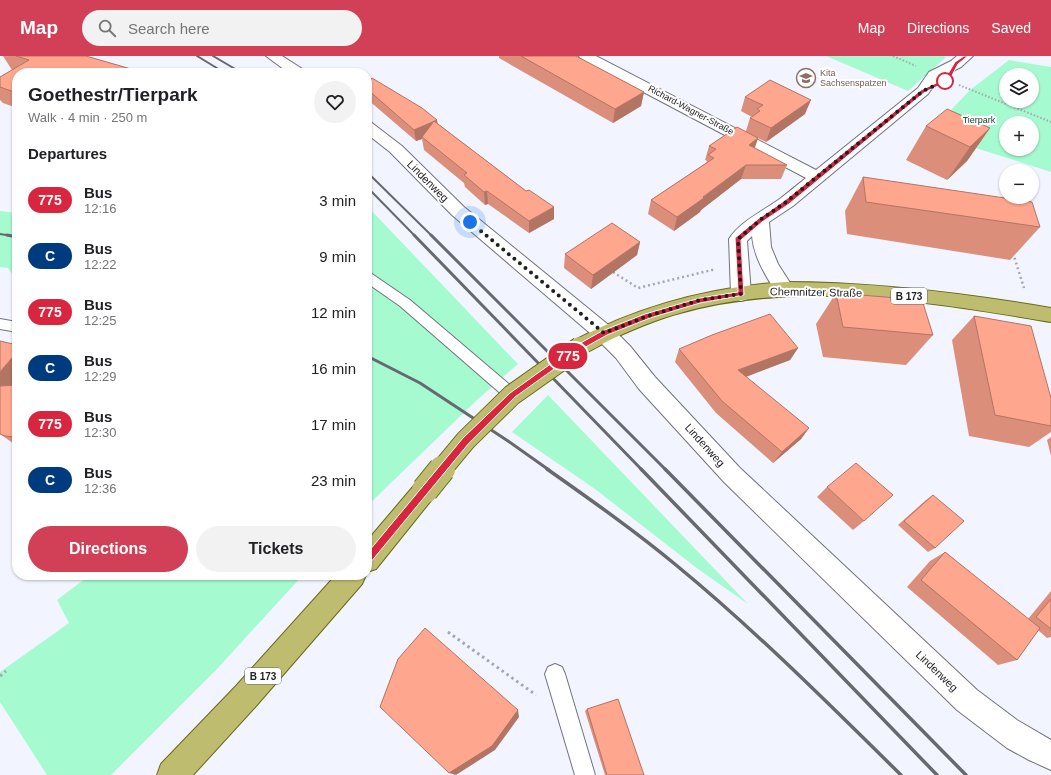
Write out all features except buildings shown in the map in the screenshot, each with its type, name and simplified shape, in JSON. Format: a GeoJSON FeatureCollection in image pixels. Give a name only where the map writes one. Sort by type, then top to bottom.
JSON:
{"type":"FeatureCollection","features":[{"type":"Feature","properties":{"kind":"main road","name":"Chemnitzer Straße"},"geometry":{"type":"LineString","coordinates":[[372,554],[466,440],[512,395],[580,347],[604,333],[648,316],[700,300],[784,289],[838,290],[927,297],[1051,315]]}},
{"type":"Feature","properties":{"kind":"main road","name":"B 173"},"geometry":{"type":"LineString","coordinates":[[172,775],[246,696],[350,580]]}},
{"type":"Feature","properties":{"kind":"street","name":"Richard-Wagner-Straße"},"geometry":{"type":"LineString","coordinates":[[586,56],[816,177]]}},
{"type":"Feature","properties":{"kind":"street"},"geometry":{"type":"LineString","coordinates":[[278,57],[292,68]]}},
{"type":"Feature","properties":{"kind":"street"},"geometry":{"type":"LineString","coordinates":[[923,91],[934,75],[961,60]]}},
{"type":"Feature","properties":{"kind":"street"},"geometry":{"type":"LineString","coordinates":[[741,294],[738,239],[923,91],[947,80],[961,60]]}},
{"type":"Feature","properties":{"kind":"street","name":"Lindenweg"},"geometry":{"type":"LineString","coordinates":[[372,130],[396,149],[458,212],[604,333],[623,352],[648,383],[732,476],[967,700],[992,720],[1019,738],[1051,755]]}},
{"type":"Feature","properties":{"kind":"street"},"geometry":{"type":"LineString","coordinates":[[760,220],[762,247],[769,265],[784,289]]}},
{"type":"Feature","properties":{"kind":"lane"},"geometry":{"type":"LineString","coordinates":[[372,280],[405,303],[512,395]]}},
{"type":"Feature","properties":{"kind":"lane"},"geometry":{"type":"LineString","coordinates":[[0,324],[12,326]]}},
{"type":"Feature","properties":{"kind":"lane"},"geometry":{"type":"LineString","coordinates":[[555,674],[585,775]]}},
{"type":"Feature","properties":{"kind":"path"},"geometry":{"type":"LineString","coordinates":[[947,80],[1015,109],[1051,122]]}},
{"type":"Feature","properties":{"kind":"path"},"geometry":{"type":"LineString","coordinates":[[1011,248],[1025,292]]}},
{"type":"Feature","properties":{"kind":"path"},"geometry":{"type":"LineString","coordinates":[[613,272],[638,288],[683,278],[718,268]]}},
{"type":"Feature","properties":{"kind":"path"},"geometry":{"type":"LineString","coordinates":[[448,632],[568,718]]}},
{"type":"Feature","properties":{"kind":"path"},"geometry":{"type":"LineString","coordinates":[[0,676],[6,671]]}},
{"type":"Feature","properties":{"kind":"green space"},"geometry":{"type":"Polygon","coordinates":[[[826,56],[943,56],[946,57],[908,91],[826,56]]]}},
{"type":"Feature","properties":{"kind":"green space","name":"Tierpark"},"geometry":{"type":"Polygon","coordinates":[[[1009,60],[1051,67],[1051,172],[1039,168],[1039,164],[1026,164],[1001,156],[1039,156],[1039,116],[999,116],[999,155],[929,133],[970,90],[1009,60]]]}},
{"type":"Feature","properties":{"kind":"green space"},"geometry":{"type":"Polygon","coordinates":[[[0,211],[12,212],[12,274],[8,268],[0,267],[0,211]]]}},
{"type":"Feature","properties":{"kind":"green space"},"geometry":{"type":"Polygon","coordinates":[[[372,211],[518,364],[477,400],[372,501],[372,211]]]}},
{"type":"Feature","properties":{"kind":"green space"},"geometry":{"type":"Polygon","coordinates":[[[548,395],[748,604],[698,569],[595,489],[512,432],[548,395]]]}},
{"type":"Feature","properties":{"kind":"green space"},"geometry":{"type":"Polygon","coordinates":[[[83,580],[298,580],[217,669],[111,775],[47,775],[0,702],[0,672],[69,623],[57,600],[83,580]]]}},
{"type":"Feature","properties":{"kind":"railway"},"geometry":{"type":"LineString","coordinates":[[197,56],[217,68]]}},
{"type":"Feature","properties":{"kind":"railway"},"geometry":{"type":"LineString","coordinates":[[213,56],[233,68]]}},
{"type":"Feature","properties":{"kind":"railway"},"geometry":{"type":"LineString","coordinates":[[372,177],[432,236]]}},
{"type":"Feature","properties":{"kind":"railway"},"geometry":{"type":"LineString","coordinates":[[372,192],[415,236]]}},
{"type":"Feature","properties":{"kind":"railway"},"geometry":{"type":"LineString","coordinates":[[0,234],[12,236]]}},
{"type":"Feature","properties":{"kind":"railway"},"geometry":{"type":"LineString","coordinates":[[7,235],[12,236]]}},
{"type":"Feature","properties":{"kind":"railway"},"geometry":{"type":"LineString","coordinates":[[414,235],[642,470]]}},
{"type":"Feature","properties":{"kind":"railway"},"geometry":{"type":"LineString","coordinates":[[432,236],[665,469]]}},
{"type":"Feature","properties":{"kind":"railway"},"geometry":{"type":"LineString","coordinates":[[372,359],[420,383],[549,470]]}},
{"type":"Feature","properties":{"kind":"railway"},"geometry":{"type":"LineString","coordinates":[[547,469],[645,540],[734,615],[791,667],[901,775]]}},
{"type":"Feature","properties":{"kind":"railway"},"geometry":{"type":"LineString","coordinates":[[641,469],[937,775]]}},
{"type":"Feature","properties":{"kind":"railway"},"geometry":{"type":"LineString","coordinates":[[665,469],[966,775]]}},
{"type":"Feature","properties":{"kind":"bus line","name":"775"},"geometry":{"type":"LineString","coordinates":[[372,554],[466,440],[512,395],[580,347],[604,333],[648,316],[700,300],[741,294],[738,239],[923,91],[947,80],[956,64],[966,56]]}},
{"type":"Feature","properties":{"kind":"place","name":"Kita Sachsenspatzen"},"geometry":{"type":"Point","coordinates":[806,78]}},
{"type":"Feature","properties":{"kind":"route"},"geometry":{"type":"LineString","coordinates":[[470,222],[604,333],[648,316],[700,300],[741,294],[738,239],[923,91],[945,81]]}}]}
